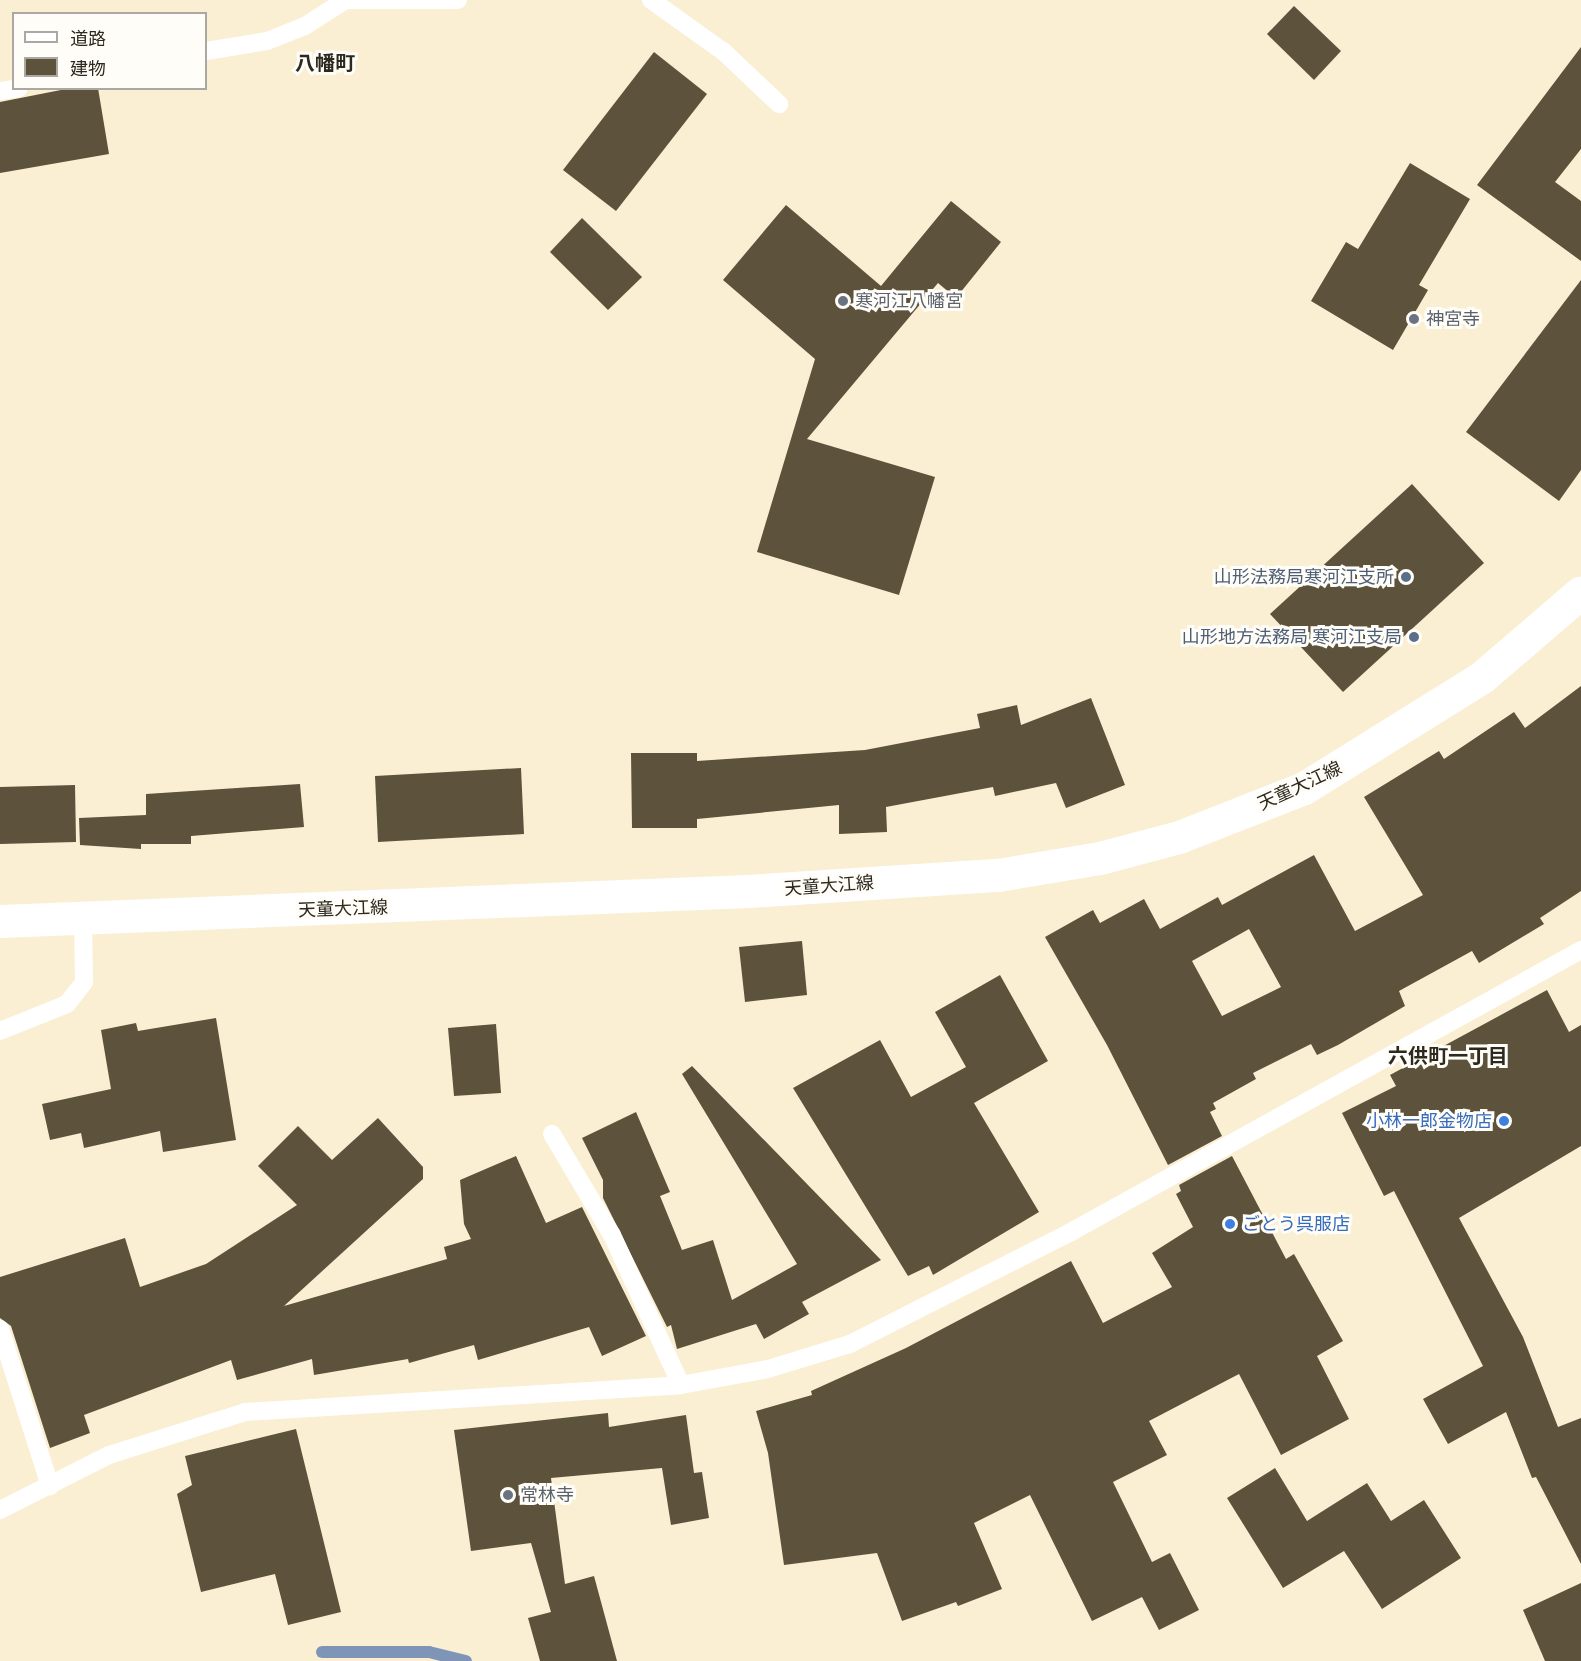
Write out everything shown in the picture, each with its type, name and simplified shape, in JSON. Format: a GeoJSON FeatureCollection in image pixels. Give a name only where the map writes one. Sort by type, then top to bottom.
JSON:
{"type":"FeatureCollection","features":[{"type":"Feature","properties":{"kind":"main road","name":"天童大江線"},"geometry":{"type":"LineString","coordinates":[[0,921],[83,920],[748,891],[998,875],[1100,858],[1179,837],[1304,788],[1482,677],[1581,592]]}},
{"type":"Feature","properties":{"kind":"lane"},"geometry":{"type":"LineString","coordinates":[[207,51],[267,41],[305,27],[344,1],[458,0]]}},
{"type":"Feature","properties":{"kind":"lane"},"geometry":{"type":"LineString","coordinates":[[651,0],[724,52],[779,104]]}},
{"type":"Feature","properties":{"kind":"lane"},"geometry":{"type":"LineString","coordinates":[[0,1031],[67,1004],[84,982],[83,920]]}},
{"type":"Feature","properties":{"kind":"lane"},"geometry":{"type":"LineString","coordinates":[[0,1510],[110,1455],[245,1412],[681,1385],[768,1369],[850,1344],[1070,1233],[1581,950]]}},
{"type":"Feature","properties":{"kind":"lane"},"geometry":{"type":"LineString","coordinates":[[552,1134],[612,1235],[681,1385]]}},
{"type":"Feature","properties":{"kind":"lane"},"geometry":{"type":"LineString","coordinates":[[0,1329],[51,1486]]}},
{"type":"Feature","properties":{"kind":"building"},"geometry":{"type":"Polygon","coordinates":[[[1294,6],[1341,51],[1314,80],[1267,34],[1294,6]]]}},
{"type":"Feature","properties":{"kind":"building"},"geometry":{"type":"Polygon","coordinates":[[[1581,47],[1581,149],[1555,182],[1581,201],[1581,261],[1477,185],[1581,47]]]}},
{"type":"Feature","properties":{"kind":"building"},"geometry":{"type":"Polygon","coordinates":[[[654,52],[707,94],[616,211],[563,170],[654,52]]]}},
{"type":"Feature","properties":{"kind":"building"},"geometry":{"type":"Polygon","coordinates":[[[61,90],[98,90],[109,154],[0,173],[0,102],[61,90]]]}},
{"type":"Feature","properties":{"kind":"building"},"geometry":{"type":"Polygon","coordinates":[[[1410,163],[1470,199],[1419,285],[1428,290],[1393,350],[1311,301],[1346,242],[1358,249],[1410,163]]]}},
{"type":"Feature","properties":{"kind":"building"},"geometry":{"type":"Polygon","coordinates":[[[951,201],[1001,242],[956,298],[938,283],[807,439],[935,477],[899,595],[757,552],[815,359],[723,280],[786,205],[881,286],[951,201]]]}},
{"type":"Feature","properties":{"kind":"building"},"geometry":{"type":"Polygon","coordinates":[[[582,218],[642,277],[608,310],[550,252],[582,218]]]}},
{"type":"Feature","properties":{"kind":"building"},"geometry":{"type":"Polygon","coordinates":[[[1581,280],[1581,470],[1559,501],[1466,432],[1581,280]]]}},
{"type":"Feature","properties":{"kind":"building"},"geometry":{"type":"Polygon","coordinates":[[[1412,484],[1484,563],[1343,692],[1270,614],[1412,484]]]}},
{"type":"Feature","properties":{"kind":"building"},"geometry":{"type":"Polygon","coordinates":[[[1581,686],[1581,891],[1540,918],[1544,924],[1479,963],[1472,951],[1399,991],[1405,1006],[1338,1045],[1317,1055],[1311,1044],[1253,1073],[1256,1079],[1213,1103],[1216,1109],[1210,1112],[1222,1136],[1168,1165],[1107,1045],[1045,937],[1093,910],[1100,923],[1144,899],[1160,929],[1218,897],[1222,905],[1314,855],[1355,931],[1423,895],[1364,797],[1439,751],[1444,759],[1514,712],[1525,728],[1581,686]],[[1249,929],[1192,961],[1222,1016],[1281,987],[1249,929]]]}},
{"type":"Feature","properties":{"kind":"building"},"geometry":{"type":"Polygon","coordinates":[[[1091,698],[1125,785],[1066,808],[1056,783],[995,796],[993,787],[886,807],[887,832],[839,834],[839,805],[697,819],[697,828],[632,828],[631,753],[697,753],[697,761],[865,750],[980,728],[977,714],[1017,705],[1021,725],[1091,698]]]}},
{"type":"Feature","properties":{"kind":"building"},"geometry":{"type":"Polygon","coordinates":[[[521,768],[524,834],[378,842],[375,776],[521,768]]]}},
{"type":"Feature","properties":{"kind":"building"},"geometry":{"type":"Polygon","coordinates":[[[300,784],[304,827],[191,836],[191,844],[141,844],[141,849],[80,845],[79,818],[146,815],[146,794],[300,784]]]}},
{"type":"Feature","properties":{"kind":"building"},"geometry":{"type":"Polygon","coordinates":[[[75,785],[76,842],[0,844],[0,787],[75,785]]]}},
{"type":"Feature","properties":{"kind":"building"},"geometry":{"type":"Polygon","coordinates":[[[802,941],[807,995],[745,1002],[739,947],[802,941]]]}},
{"type":"Feature","properties":{"kind":"building"},"geometry":{"type":"Polygon","coordinates":[[[1000,975],[1048,1061],[974,1103],[1039,1212],[933,1275],[929,1266],[908,1276],[793,1088],[880,1040],[911,1097],[966,1067],[935,1012],[1000,975]]]}},
{"type":"Feature","properties":{"kind":"building"},"geometry":{"type":"Polygon","coordinates":[[[1547,990],[1569,1032],[1581,1025],[1581,1146],[1459,1218],[1523,1337],[1558,1427],[1581,1418],[1581,1564],[1536,1477],[1532,1478],[1506,1412],[1448,1444],[1423,1399],[1483,1366],[1394,1191],[1384,1196],[1342,1113],[1396,1086],[1390,1075],[1547,990]]]}},
{"type":"Feature","properties":{"kind":"building"},"geometry":{"type":"Polygon","coordinates":[[[216,1018],[236,1140],[163,1152],[160,1131],[84,1148],[81,1133],[50,1140],[42,1104],[111,1089],[101,1030],[136,1023],[138,1031],[216,1018]]]}},
{"type":"Feature","properties":{"kind":"building"},"geometry":{"type":"Polygon","coordinates":[[[496,1024],[501,1093],[454,1096],[448,1028],[496,1024]]]}},
{"type":"Feature","properties":{"kind":"building"},"geometry":{"type":"Polygon","coordinates":[[[692,1066],[881,1260],[802,1302],[809,1314],[764,1339],[756,1324],[677,1349],[671,1325],[667,1327],[603,1198],[603,1180],[582,1138],[636,1112],[670,1192],[660,1196],[682,1250],[713,1240],[732,1300],[797,1264],[682,1074],[692,1066]]]}},
{"type":"Feature","properties":{"kind":"building"},"geometry":{"type":"Polygon","coordinates":[[[378,1118],[423,1167],[423,1179],[284,1306],[447,1259],[444,1247],[471,1239],[464,1224],[460,1180],[516,1156],[546,1223],[582,1207],[646,1336],[602,1356],[589,1327],[478,1360],[474,1345],[409,1363],[408,1359],[314,1375],[312,1359],[237,1380],[231,1360],[84,1415],[90,1433],[50,1448],[11,1326],[0,1318],[0,1277],[125,1238],[140,1287],[206,1264],[297,1205],[258,1166],[298,1126],[332,1160],[378,1118]]]}},
{"type":"Feature","properties":{"kind":"building"},"geometry":{"type":"Polygon","coordinates":[[[1232,1156],[1286,1259],[1294,1254],[1343,1341],[1317,1356],[1349,1419],[1281,1455],[1239,1374],[1149,1421],[1167,1455],[1113,1482],[1152,1562],[1170,1553],[1199,1610],[1159,1630],[1142,1597],[1092,1621],[1030,1495],[974,1523],[1002,1589],[958,1606],[956,1602],[902,1621],[877,1553],[784,1565],[768,1453],[756,1411],[812,1395],[811,1391],[906,1348],[1071,1261],[1103,1323],[1172,1287],[1152,1253],[1193,1227],[1176,1194],[1181,1191],[1179,1185],[1232,1156]]]}},
{"type":"Feature","properties":{"kind":"building"},"geometry":{"type":"Polygon","coordinates":[[[608,1413],[609,1427],[686,1415],[694,1473],[702,1472],[709,1518],[671,1525],[662,1468],[551,1478],[565,1584],[594,1576],[617,1661],[540,1661],[528,1618],[551,1612],[531,1543],[471,1551],[454,1430],[608,1413]]]}},
{"type":"Feature","properties":{"kind":"building"},"geometry":{"type":"Polygon","coordinates":[[[296,1429],[341,1612],[288,1625],[275,1574],[201,1592],[177,1494],[192,1485],[185,1456],[296,1429]]]}},
{"type":"Feature","properties":{"kind":"building"},"geometry":{"type":"Polygon","coordinates":[[[1275,1468],[1307,1521],[1367,1483],[1391,1521],[1424,1500],[1461,1558],[1382,1609],[1344,1551],[1283,1588],[1227,1498],[1275,1468]]]}},
{"type":"Feature","properties":{"kind":"building"},"geometry":{"type":"Polygon","coordinates":[[[1581,1583],[1581,1661],[1545,1661],[1523,1610],[1581,1583]]]}},
{"type":"Feature","properties":{"kind":"waterway"},"geometry":{"type":"LineString","coordinates":[[322,1652],[429,1652],[466,1661]]}},
{"type":"Feature","properties":{"kind":"place","name":"寒河江八幡宮"},"geometry":{"type":"Point","coordinates":[843,301]}},
{"type":"Feature","properties":{"kind":"place","name":"神宮寺"},"geometry":{"type":"Point","coordinates":[1414,319]}},
{"type":"Feature","properties":{"kind":"place","name":"山形法務局寒河江支所"},"geometry":{"type":"Point","coordinates":[1406,577]}},
{"type":"Feature","properties":{"kind":"place","name":"山形地方法務局 寒河江支局"},"geometry":{"type":"Point","coordinates":[1414,637]}},
{"type":"Feature","properties":{"kind":"place","name":"小林一郎金物店"},"geometry":{"type":"Point","coordinates":[1504,1121]}},
{"type":"Feature","properties":{"kind":"place","name":"ごとう呉服店"},"geometry":{"type":"Point","coordinates":[1230,1224]}},
{"type":"Feature","properties":{"kind":"place","name":"常林寺"},"geometry":{"type":"Point","coordinates":[508,1495]}},
{"type":"Feature","properties":{"kind":"district","name":"八幡町"},"geometry":{"type":"Point","coordinates":[325,63]}},
{"type":"Feature","properties":{"kind":"district","name":"六供町一丁目"},"geometry":{"type":"Point","coordinates":[1448,1056]}}]}
